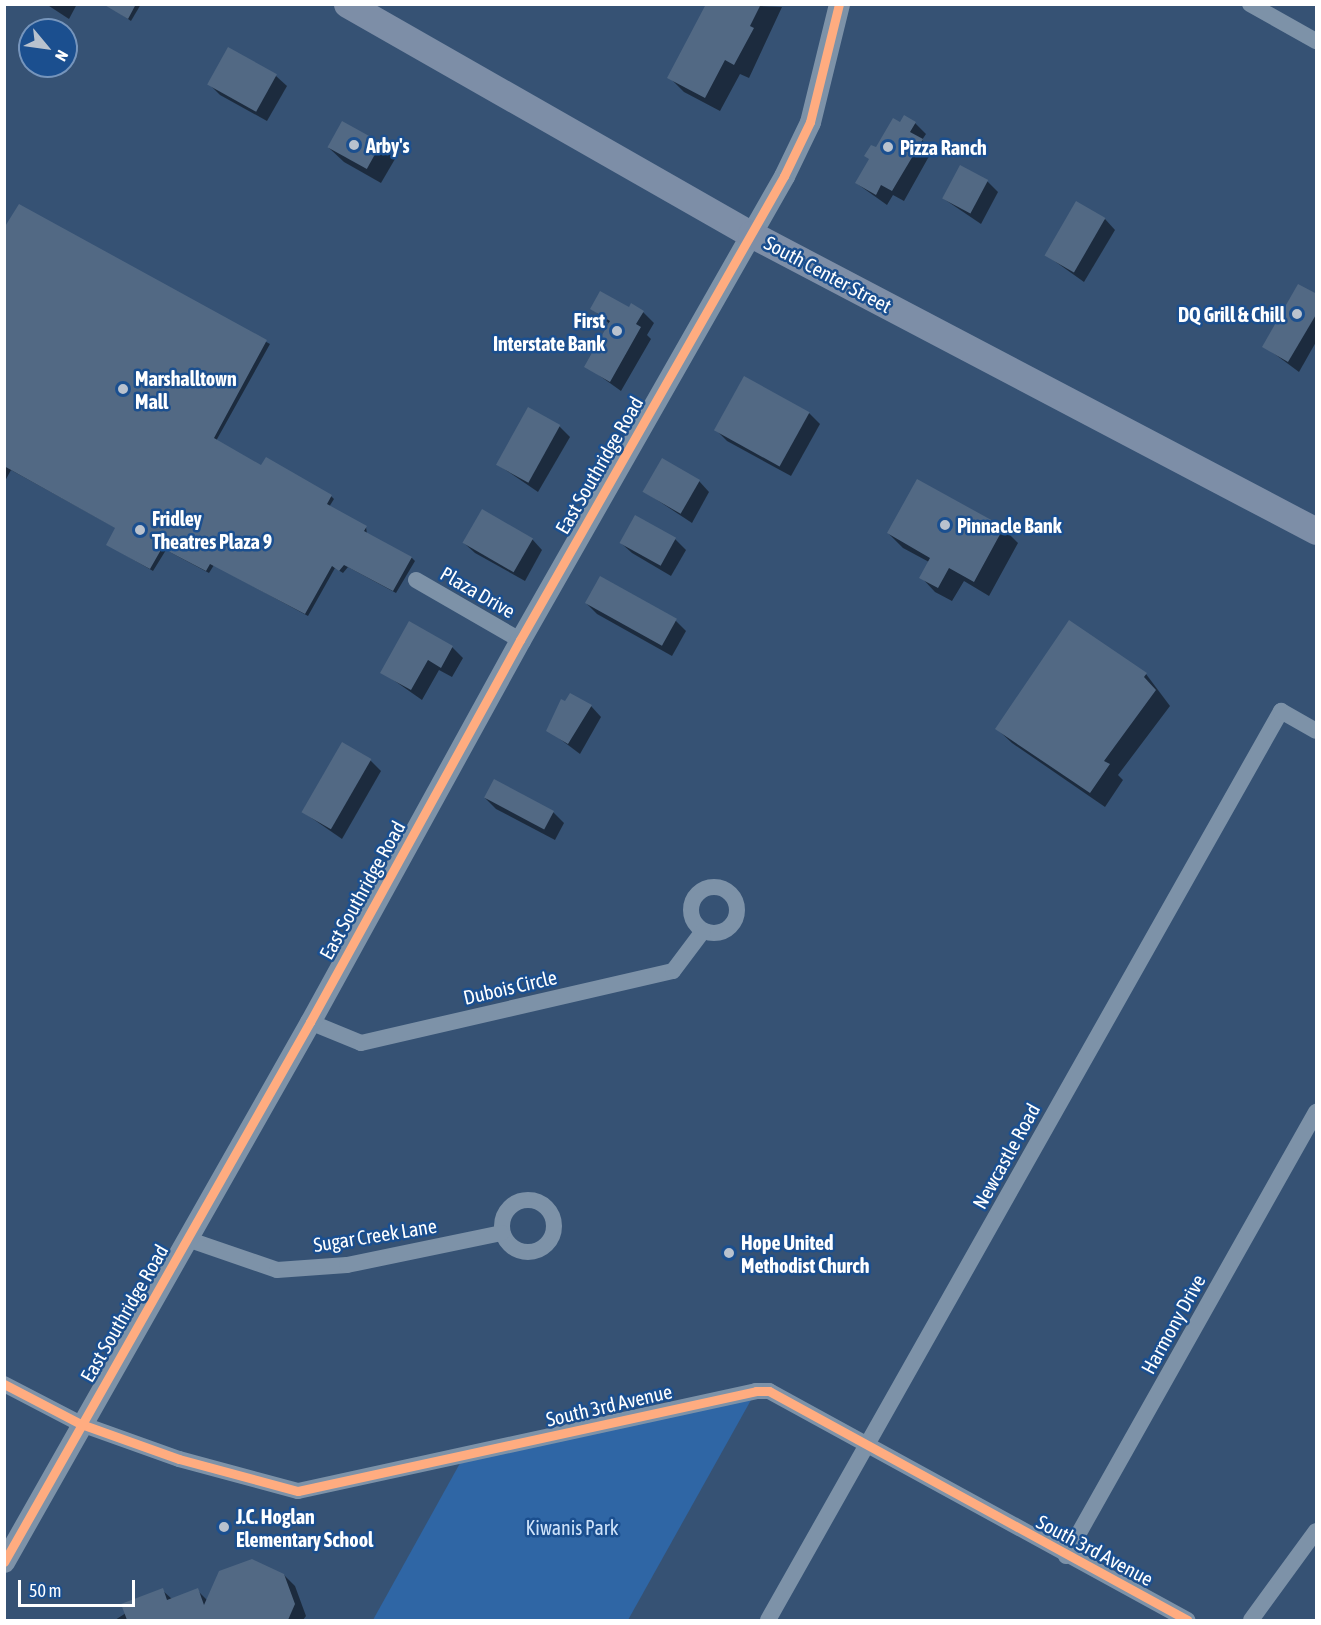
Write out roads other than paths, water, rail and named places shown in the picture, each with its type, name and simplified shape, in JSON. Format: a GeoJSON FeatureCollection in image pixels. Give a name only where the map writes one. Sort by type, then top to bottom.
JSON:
{"type":"FeatureCollection","features":[{"type":"Feature","properties":{"kind":"main road","name":"South Center Street"},"geometry":{"type":"LineString","coordinates":[[347,4],[751,234],[1317,531]]}},
{"type":"Feature","properties":{"kind":"street","name":"East Southridge Road"},"geometry":{"type":"LineString","coordinates":[[4,1562],[310,1022],[520,640],[751,234],[810,122],[839,4]]}},
{"type":"Feature","properties":{"kind":"street"},"geometry":{"type":"LineString","coordinates":[[1250,4],[1317,41]]}},
{"type":"Feature","properties":{"kind":"street","name":"Plaza Drive"},"geometry":{"type":"LineString","coordinates":[[416,580],[520,640]]}},
{"type":"Feature","properties":{"kind":"street","name":"Newcastle Road"},"geometry":{"type":"LineString","coordinates":[[768,1620],[1281,711],[1317,730]]}},
{"type":"Feature","properties":{"kind":"street","name":"Dubois Circle"},"geometry":{"type":"LineString","coordinates":[[310,1022],[361,1043],[650,977],[673,971],[703,931]]}},
{"type":"Feature","properties":{"kind":"street","name":"Harmony Drive"},"geometry":{"type":"LineString","coordinates":[[1066,1556],[1317,1113]]}},
{"type":"Feature","properties":{"kind":"street","name":"Sugar Creek Lane"},"geometry":{"type":"LineString","coordinates":[[187,1239],[277,1270],[347,1265],[502,1233]]}},
{"type":"Feature","properties":{"kind":"street","name":"South 3rd Avenue"},"geometry":{"type":"LineString","coordinates":[[4,1384],[81,1424],[179,1459],[298,1491],[756,1390],[784,1397],[867,1446],[1187,1620]]}},
{"type":"Feature","properties":{"kind":"street"},"geometry":{"type":"LineString","coordinates":[[1251,1620],[1317,1532]]}},
{"type":"Feature","properties":{"kind":"place","name":"Arby's"},"geometry":{"type":"Point","coordinates":[354,145]}},
{"type":"Feature","properties":{"kind":"place","name":"Pizza Ranch"},"geometry":{"type":"Point","coordinates":[888,147]}},
{"type":"Feature","properties":{"kind":"place","name":"DQ Grill & Chill"},"geometry":{"type":"Point","coordinates":[1297,314]}},
{"type":"Feature","properties":{"kind":"place","name":"First Interstate Bank"},"geometry":{"type":"Point","coordinates":[617,331]}},
{"type":"Feature","properties":{"kind":"place","name":"Marshalltown Mall"},"geometry":{"type":"Point","coordinates":[123,389]}},
{"type":"Feature","properties":{"kind":"place","name":"Pinnacle Bank"},"geometry":{"type":"Point","coordinates":[945,525]}},
{"type":"Feature","properties":{"kind":"place","name":"Fridley Theatres Plaza 9"},"geometry":{"type":"Point","coordinates":[140,530]}},
{"type":"Feature","properties":{"kind":"place","name":"Hope United Methodist Church"},"geometry":{"type":"Point","coordinates":[729,1253]}},
{"type":"Feature","properties":{"kind":"place","name":"J.C. Hoglan Elementary School"},"geometry":{"type":"Point","coordinates":[224,1527]}},
{"type":"Feature","properties":{"kind":"park label","name":"Kiwanis Park"},"geometry":{"type":"Point","coordinates":[572,1527]}}]}
